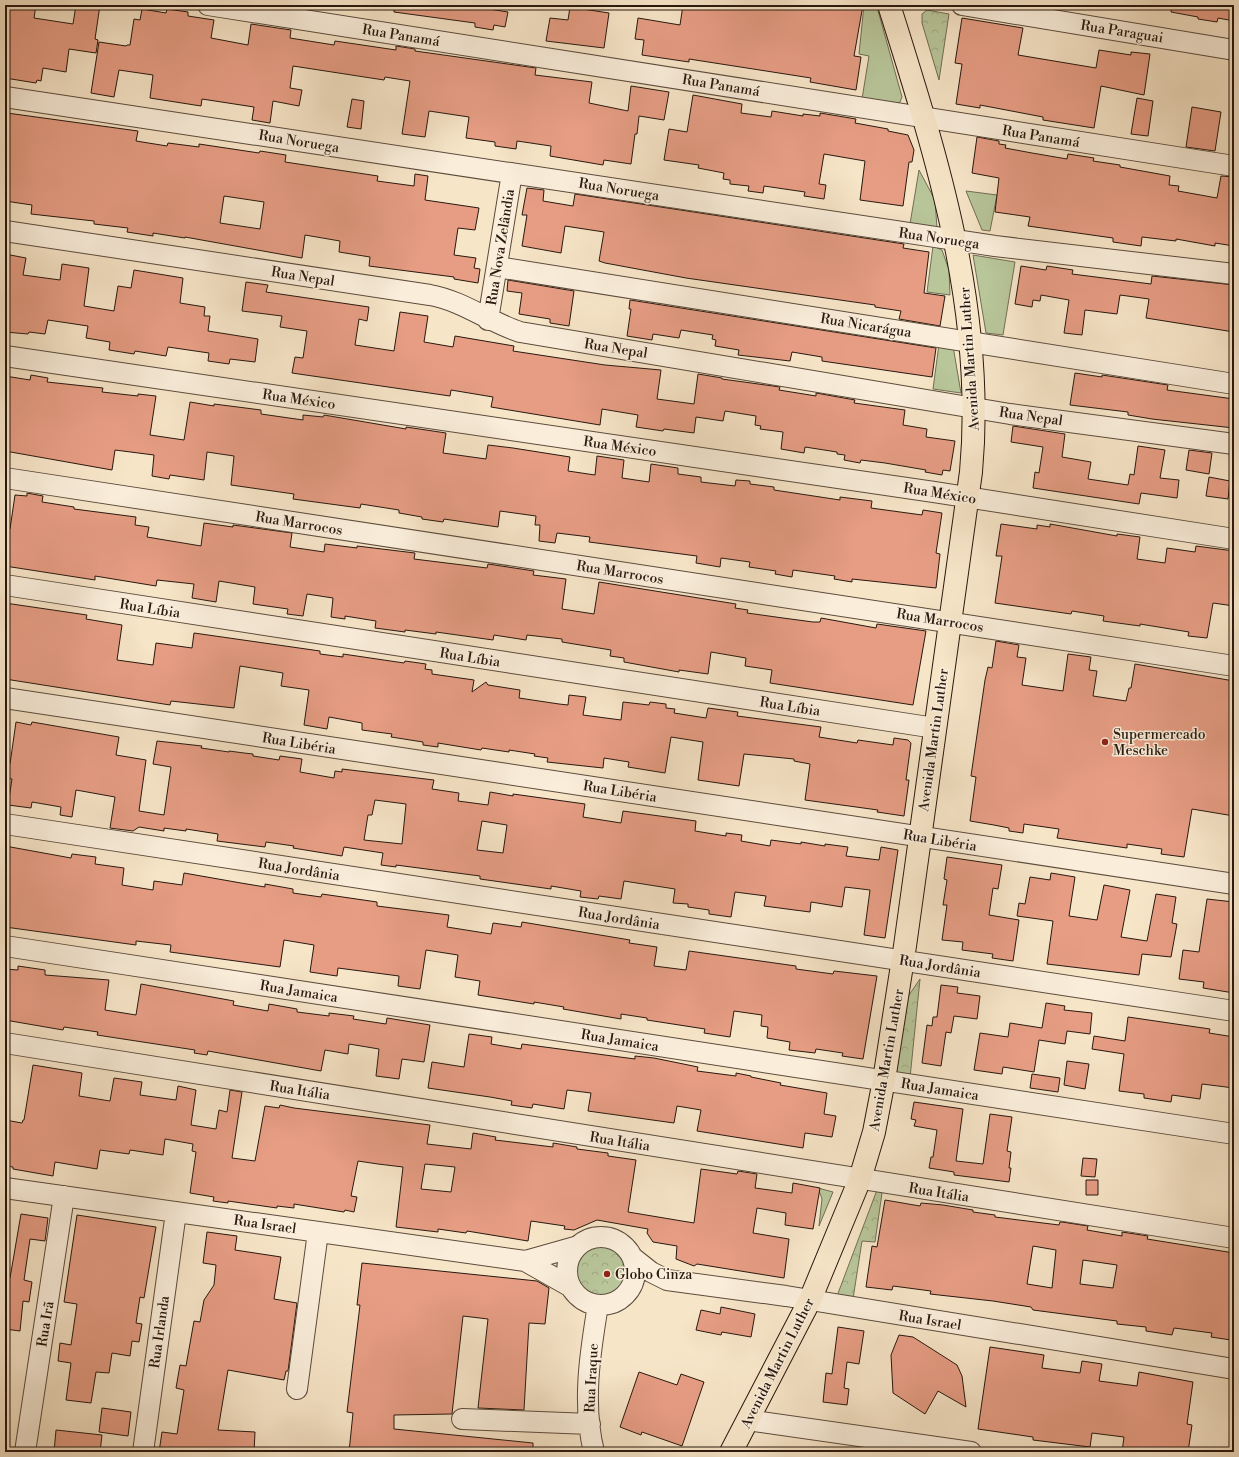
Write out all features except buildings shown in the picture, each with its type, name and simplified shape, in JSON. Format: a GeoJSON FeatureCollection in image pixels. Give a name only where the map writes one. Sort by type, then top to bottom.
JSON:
{"type":"FeatureCollection","features":[{"type":"Feature","properties":{"kind":"main road","name":"Avenida Martin Luther"},"geometry":{"type":"LineString","coordinates":[[731,1452],[810,1300],[860,1179],[874,1132],[884,1080],[920,836],[974,437],[975,408],[970,341],[963,278],[956,240],[924,117],[889,5]]}},
{"type":"Feature","properties":{"kind":"street","name":"Rua Panamá"},"geometry":{"type":"LineString","coordinates":[[208,5],[1234,166]]}},
{"type":"Feature","properties":{"kind":"street","name":"Rua Paraguai"},"geometry":{"type":"LineString","coordinates":[[962,5],[1234,50]]}},
{"type":"Feature","properties":{"kind":"street","name":"Rua Noruega"},"geometry":{"type":"LineString","coordinates":[[5,97],[956,240],[1234,274]]}},
{"type":"Feature","properties":{"kind":"street","name":"Rua Nova Zelândia"},"geometry":{"type":"LineString","coordinates":[[488,320],[512,174]]}},
{"type":"Feature","properties":{"kind":"street","name":"Rua Nepal"},"geometry":{"type":"LineString","coordinates":[[5,231],[447,298],[488,320],[520,332],[975,408],[1234,444]]}},
{"type":"Feature","properties":{"kind":"street","name":"Rua Nicarágua"},"geometry":{"type":"LineString","coordinates":[[497,266],[1234,384]]}},
{"type":"Feature","properties":{"kind":"street","name":"Rua México"},"geometry":{"type":"LineString","coordinates":[[5,356],[967,497],[1234,539]]}},
{"type":"Feature","properties":{"kind":"street","name":"Rua Marrocos"},"geometry":{"type":"LineString","coordinates":[[5,478],[1234,666]]}},
{"type":"Feature","properties":{"kind":"street","name":"Rua Líbia"},"geometry":{"type":"LineString","coordinates":[[5,585],[935,728]]}},
{"type":"Feature","properties":{"kind":"street","name":"Rua Libéria"},"geometry":{"type":"LineString","coordinates":[[5,698],[1234,884]]}},
{"type":"Feature","properties":{"kind":"street","name":"Rua Jordânia"},"geometry":{"type":"LineString","coordinates":[[5,824],[1234,1011]]}},
{"type":"Feature","properties":{"kind":"street","name":"Rua Jamaica"},"geometry":{"type":"LineString","coordinates":[[5,946],[1234,1134]]}},
{"type":"Feature","properties":{"kind":"street","name":"Rua Itália"},"geometry":{"type":"LineString","coordinates":[[5,1043],[1234,1238]]}},
{"type":"Feature","properties":{"kind":"street","name":"Rua Israel"},"geometry":{"type":"LineString","coordinates":[[5,1188],[525,1260],[578,1246]]}},
{"type":"Feature","properties":{"kind":"street","name":"Rua Irã"},"geometry":{"type":"LineString","coordinates":[[25,1452],[64,1196]]}},
{"type":"Feature","properties":{"kind":"street","name":"Rua Irlanda"},"geometry":{"type":"LineString","coordinates":[[142,1452],[176,1212]]}},
{"type":"Feature","properties":{"kind":"street"},"geometry":{"type":"LineString","coordinates":[[297,1389],[318,1232]]}},
{"type":"Feature","properties":{"kind":"street"},"geometry":{"type":"LineString","coordinates":[[603,1237],[620,1243],[632,1257],[636,1272],[633,1285],[627,1294],[619,1301],[609,1305],[598,1305],[580,1298],[571,1287],[567,1272],[568,1262],[578,1246],[585,1241],[603,1237]]}},
{"type":"Feature","properties":{"kind":"street","name":"Rua Israel"},"geometry":{"type":"LineString","coordinates":[[632,1257],[651,1272],[668,1280],[810,1300],[1234,1369]]}},
{"type":"Feature","properties":{"kind":"street","name":"Rua Israel"},"geometry":{"type":"LineString","coordinates":[[525,1260],[571,1287]]}},
{"type":"Feature","properties":{"kind":"street","name":"Rua Iraque"},"geometry":{"type":"LineString","coordinates":[[594,1452],[590,1424],[589,1374],[598,1305]]}},
{"type":"Feature","properties":{"kind":"street"},"geometry":{"type":"LineString","coordinates":[[462,1419],[590,1424]]}},
{"type":"Feature","properties":{"kind":"street"},"geometry":{"type":"LineString","coordinates":[[747,1420],[971,1452]]}},
{"type":"Feature","properties":{"kind":"green space"},"geometry":{"type":"Polygon","coordinates":[[[864,5],[875,5],[877,7],[902,97],[900,102],[895,104],[862,99],[869,56],[859,54],[864,5]]]}},
{"type":"Feature","properties":{"kind":"green space"},"geometry":{"type":"Polygon","coordinates":[[[927,10],[949,14],[939,80],[922,23],[922,14],[927,10]]]}},
{"type":"Feature","properties":{"kind":"green space"},"geometry":{"type":"Polygon","coordinates":[[[919,170],[935,200],[937,228],[910,224],[919,170]]]}},
{"type":"Feature","properties":{"kind":"green space"},"geometry":{"type":"Polygon","coordinates":[[[966,191],[997,195],[990,231],[982,230],[966,191]]]}},
{"type":"Feature","properties":{"kind":"green space"},"geometry":{"type":"Polygon","coordinates":[[[933,246],[942,250],[949,270],[950,295],[927,292],[933,246]]]}},
{"type":"Feature","properties":{"kind":"green space"},"geometry":{"type":"Polygon","coordinates":[[[973,255],[1015,262],[1003,335],[986,333],[973,255]]]}},
{"type":"Feature","properties":{"kind":"green space"},"geometry":{"type":"Polygon","coordinates":[[[939,344],[953,346],[961,393],[933,389],[939,344]]]}},
{"type":"Feature","properties":{"kind":"green space"},"geometry":{"type":"Polygon","coordinates":[[[920,979],[910,1078],[887,1075],[907,998],[920,979]]]}},
{"type":"Feature","properties":{"kind":"green space"},"geometry":{"type":"Polygon","coordinates":[[[818,1188],[833,1192],[819,1226],[822,1199],[818,1188]]]}},
{"type":"Feature","properties":{"kind":"green space"},"geometry":{"type":"Polygon","coordinates":[[[877,1190],[882,1193],[875,1242],[862,1241],[853,1299],[837,1296],[877,1190]]]}},
{"type":"Feature","properties":{"kind":"green space"},"geometry":{"type":"Polygon","coordinates":[[[598,1242],[608,1242],[622,1250],[628,1259],[630,1269],[628,1279],[622,1288],[608,1296],[598,1296],[588,1291],[581,1284],[576,1274],[576,1264],[581,1254],[588,1247],[598,1242]]]}},
{"type":"Feature","properties":{"kind":"place","name":"Supermercado Meschke"},"geometry":{"type":"Point","coordinates":[1105,742]}},
{"type":"Feature","properties":{"kind":"place","name":"Globo Cinza"},"geometry":{"type":"Point","coordinates":[607,1274]}}]}
